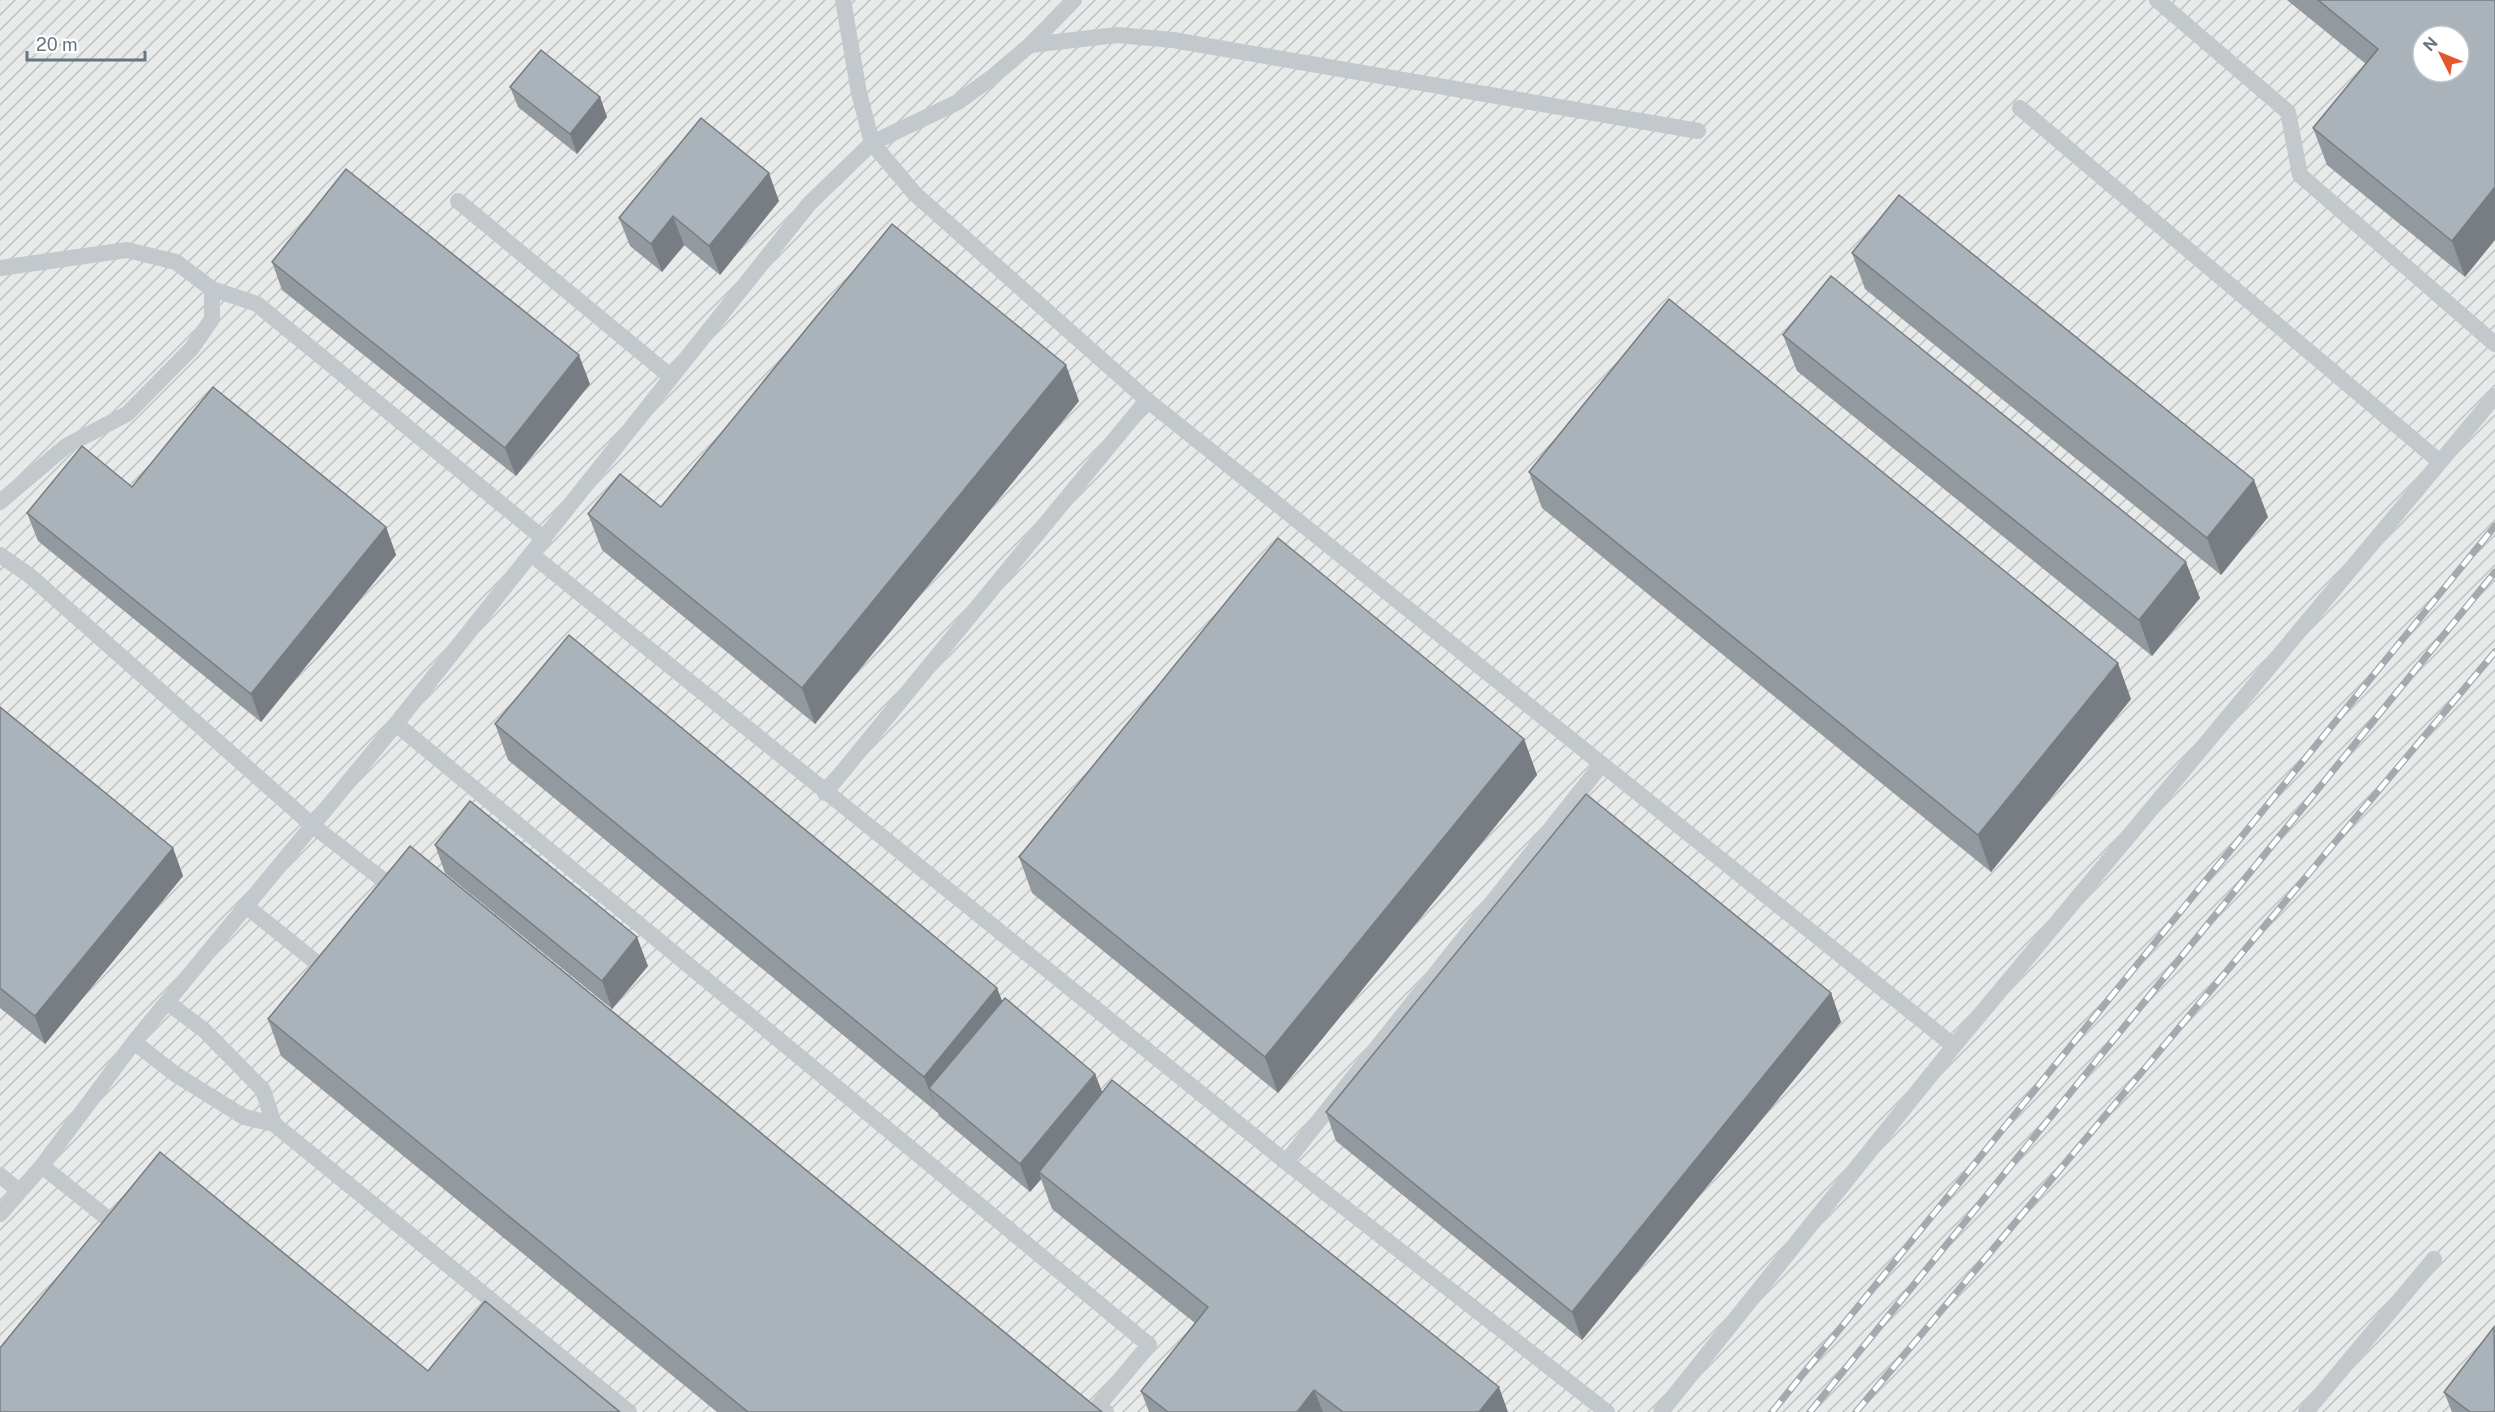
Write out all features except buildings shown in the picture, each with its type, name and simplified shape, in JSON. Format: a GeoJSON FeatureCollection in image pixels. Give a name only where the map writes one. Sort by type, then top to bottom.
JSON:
{"type":"FeatureCollection","features":[{"type":"Feature","properties":{"kind":"lane"},"geometry":{"type":"LineString","coordinates":[[843,0],[859,93],[872,143],[915,194],[1147,400],[1954,1046]]}},
{"type":"Feature","properties":{"kind":"lane"},"geometry":{"type":"LineString","coordinates":[[0,1214],[42,1166],[134,1042],[396,724],[544,539],[670,376],[809,204],[872,143],[958,102],[991,78],[1030,45],[1074,0]]}},
{"type":"Feature","properties":{"kind":"lane"},"geometry":{"type":"LineString","coordinates":[[2157,0],[2288,112],[2300,175],[2495,344]]}},
{"type":"Feature","properties":{"kind":"lane"},"geometry":{"type":"LineString","coordinates":[[1030,45],[1117,35],[1173,40],[1698,131]]}},
{"type":"Feature","properties":{"kind":"lane"},"geometry":{"type":"LineString","coordinates":[[2020,108],[2440,462]]}},
{"type":"Feature","properties":{"kind":"lane"},"geometry":{"type":"LineString","coordinates":[[458,201],[670,376]]}},
{"type":"Feature","properties":{"kind":"lane"},"geometry":{"type":"LineString","coordinates":[[0,268],[127,250],[176,262],[212,289],[256,304],[544,539]]}},
{"type":"Feature","properties":{"kind":"lane"},"geometry":{"type":"LineString","coordinates":[[0,502],[66,446],[127,414],[192,348],[212,319],[212,289]]}},
{"type":"Feature","properties":{"kind":"lane"},"geometry":{"type":"LineString","coordinates":[[1661,1412],[1954,1046],[2495,396]]}},
{"type":"Feature","properties":{"kind":"lane"},"geometry":{"type":"LineString","coordinates":[[825,793],[1147,400]]}},
{"type":"Feature","properties":{"kind":"lane"},"geometry":{"type":"LineString","coordinates":[[531,554],[1286,1162],[1607,1412]]}},
{"type":"Feature","properties":{"kind":"lane"},"geometry":{"type":"LineString","coordinates":[[0,555],[29,575],[312,825],[404,896]]}},
{"type":"Feature","properties":{"kind":"lane"},"geometry":{"type":"LineString","coordinates":[[396,724],[1149,1345],[1098,1406],[1106,1412]]}},
{"type":"Feature","properties":{"kind":"lane"},"geometry":{"type":"LineString","coordinates":[[1286,1162],[1602,764]]}},
{"type":"Feature","properties":{"kind":"lane"},"geometry":{"type":"LineString","coordinates":[[246,906],[333,976]]}},
{"type":"Feature","properties":{"kind":"lane"},"geometry":{"type":"LineString","coordinates":[[167,1002],[205,1031],[263,1090],[274,1124]]}},
{"type":"Feature","properties":{"kind":"lane"},"geometry":{"type":"LineString","coordinates":[[134,1042],[175,1074],[244,1117],[274,1124],[629,1412]]}},
{"type":"Feature","properties":{"kind":"lane"},"geometry":{"type":"LineString","coordinates":[[42,1166],[121,1229]]}},
{"type":"Feature","properties":{"kind":"lane"},"geometry":{"type":"LineString","coordinates":[[0,1174],[19,1191]]}},
{"type":"Feature","properties":{"kind":"lane"},"geometry":{"type":"LineString","coordinates":[[2306,1412],[2434,1259]]}},
{"type":"Feature","properties":{"kind":"shaded area"},"geometry":{"type":"Polygon","coordinates":[[[0,0],[2495,0],[2495,1412],[0,1412],[0,0]]]}},
{"type":"Feature","properties":{"kind":"railway"},"geometry":{"type":"LineString","coordinates":[[1772,1412],[2495,526]]}},
{"type":"Feature","properties":{"kind":"railway"},"geometry":{"type":"LineString","coordinates":[[1810,1412],[2495,572]]}},
{"type":"Feature","properties":{"kind":"railway"},"geometry":{"type":"LineString","coordinates":[[1856,1412],[2495,652]]}}]}
